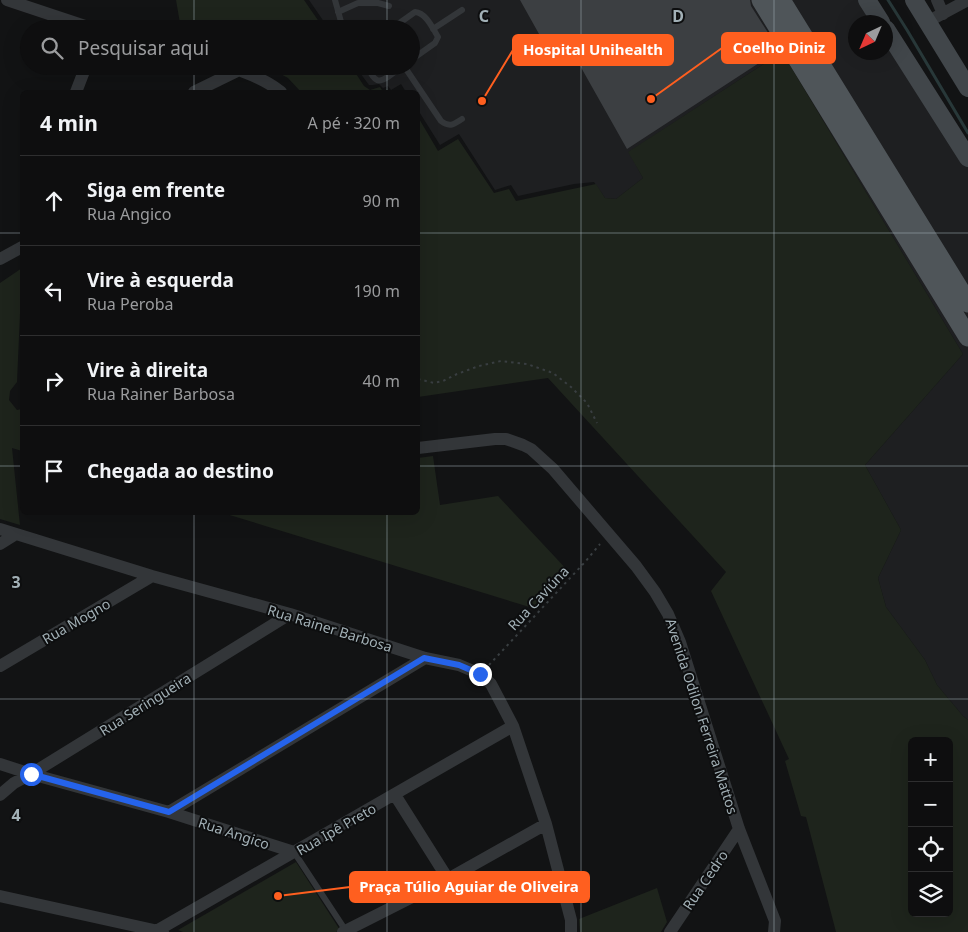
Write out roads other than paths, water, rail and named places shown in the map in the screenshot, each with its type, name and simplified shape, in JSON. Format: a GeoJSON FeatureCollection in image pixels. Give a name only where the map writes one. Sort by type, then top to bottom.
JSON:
{"type":"FeatureCollection","features":[{"type":"Feature","properties":{"kind":"main road"},"geometry":{"type":"LineString","coordinates":[[761,0],[968,337]]}},
{"type":"Feature","properties":{"kind":"main road"},"geometry":{"type":"LineString","coordinates":[[782,0],[968,303]]}},
{"type":"Feature","properties":{"kind":"street"},"geometry":{"type":"LineString","coordinates":[[7,0],[67,20]]}},
{"type":"Feature","properties":{"kind":"street"},"geometry":{"type":"LineString","coordinates":[[866,0],[876,15]]}},
{"type":"Feature","properties":{"kind":"street"},"geometry":{"type":"LineString","coordinates":[[914,0],[968,88]]}},
{"type":"Feature","properties":{"kind":"street"},"geometry":{"type":"LineString","coordinates":[[937,0],[943,14]]}},
{"type":"Feature","properties":{"kind":"street"},"geometry":{"type":"LineString","coordinates":[[926,22],[968,0]]}},
{"type":"Feature","properties":{"kind":"street"},"geometry":{"type":"LineString","coordinates":[[893,41],[968,158]]}},
{"type":"Feature","properties":{"kind":"street"},"geometry":{"type":"LineString","coordinates":[[77,90],[83,75]]}},
{"type":"Feature","properties":{"kind":"street"},"geometry":{"type":"LineString","coordinates":[[198,90],[229,75]]}},
{"type":"Feature","properties":{"kind":"street"},"geometry":{"type":"LineString","coordinates":[[251,75],[278,90]]}},
{"type":"Feature","properties":{"kind":"street"},"geometry":{"type":"LineString","coordinates":[[0,259],[20,246]]}},
{"type":"Feature","properties":{"kind":"street","name":"Avenida Odilon Ferreira Mattos"},"geometry":{"type":"LineString","coordinates":[[420,448],[506,439],[531,449],[553,469],[636,566],[668,614],[680,642],[739,829],[775,921],[774,932]]}},
{"type":"Feature","properties":{"kind":"street","name":"Rua Rainer Barbosa"},"geometry":{"type":"LineString","coordinates":[[0,529],[152,576],[290,614],[424,658],[459,665],[480,674],[491,684],[513,726],[546,824],[571,920],[571,932]]}},
{"type":"Feature","properties":{"kind":"street"},"geometry":{"type":"LineString","coordinates":[[0,544],[16,534]]}},
{"type":"Feature","properties":{"kind":"street","name":"Rua Mogno"},"geometry":{"type":"LineString","coordinates":[[0,666],[152,576]]}},
{"type":"Feature","properties":{"kind":"street","name":"Rua Seringueira"},"geometry":{"type":"LineString","coordinates":[[0,794],[14,783],[290,614]]}},
{"type":"Feature","properties":{"kind":"street"},"geometry":{"type":"LineString","coordinates":[[169,812],[424,658]]}},
{"type":"Feature","properties":{"kind":"street","name":"Rua Ipê Preto"},"geometry":{"type":"LineString","coordinates":[[160,931],[513,726]]}},
{"type":"Feature","properties":{"kind":"street","name":"Rua Angico"},"geometry":{"type":"LineString","coordinates":[[0,764],[169,812],[294,852]]}},
{"type":"Feature","properties":{"kind":"street"},"geometry":{"type":"LineString","coordinates":[[395,795],[448,879]]}},
{"type":"Feature","properties":{"kind":"street"},"geometry":{"type":"LineString","coordinates":[[345,931],[448,879],[546,824]]}},
{"type":"Feature","properties":{"kind":"street","name":"Rua Cedro"},"geometry":{"type":"LineString","coordinates":[[670,932],[739,829]]}},
{"type":"Feature","properties":{"kind":"street"},"geometry":{"type":"LineString","coordinates":[[0,896],[160,931]]}},
{"type":"Feature","properties":{"kind":"lane"},"geometry":{"type":"LineString","coordinates":[[335,0],[340,20]]}},
{"type":"Feature","properties":{"kind":"lane"},"geometry":{"type":"LineString","coordinates":[[338,12],[358,2],[378,3],[389,6]]}},
{"type":"Feature","properties":{"kind":"lane"},"geometry":{"type":"LineString","coordinates":[[433,29],[462,10]]}},
{"type":"Feature","properties":{"kind":"lane"},"geometry":{"type":"LineString","coordinates":[[403,20],[414,12],[420,12],[438,37],[436,43],[420,54]]}},
{"type":"Feature","properties":{"kind":"lane"},"geometry":{"type":"LineString","coordinates":[[372,75],[377,81],[382,81],[390,75]]}},
{"type":"Feature","properties":{"kind":"lane"},"geometry":{"type":"LineString","coordinates":[[409,75],[420,90]]}},
{"type":"Feature","properties":{"kind":"lane"},"geometry":{"type":"LineString","coordinates":[[420,91],[441,121],[446,125],[451,125],[462,119]]}},
{"type":"Feature","properties":{"kind":"lane"},"geometry":{"type":"LineString","coordinates":[[294,852],[345,931]]}},
{"type":"Feature","properties":{"kind":"waterway"},"geometry":{"type":"LineString","coordinates":[[888,0],[968,133]]}},
{"type":"Feature","properties":{"kind":"place","name":"Coelho Diniz"},"geometry":{"type":"Point","coordinates":[651,99]}},
{"type":"Feature","properties":{"kind":"place","name":"Hospital Unihealth"},"geometry":{"type":"Point","coordinates":[482,101]}},
{"type":"Feature","properties":{"kind":"place","name":"Praça Túlio Aguiar de Oliveira"},"geometry":{"type":"Point","coordinates":[278,896]}}]}
